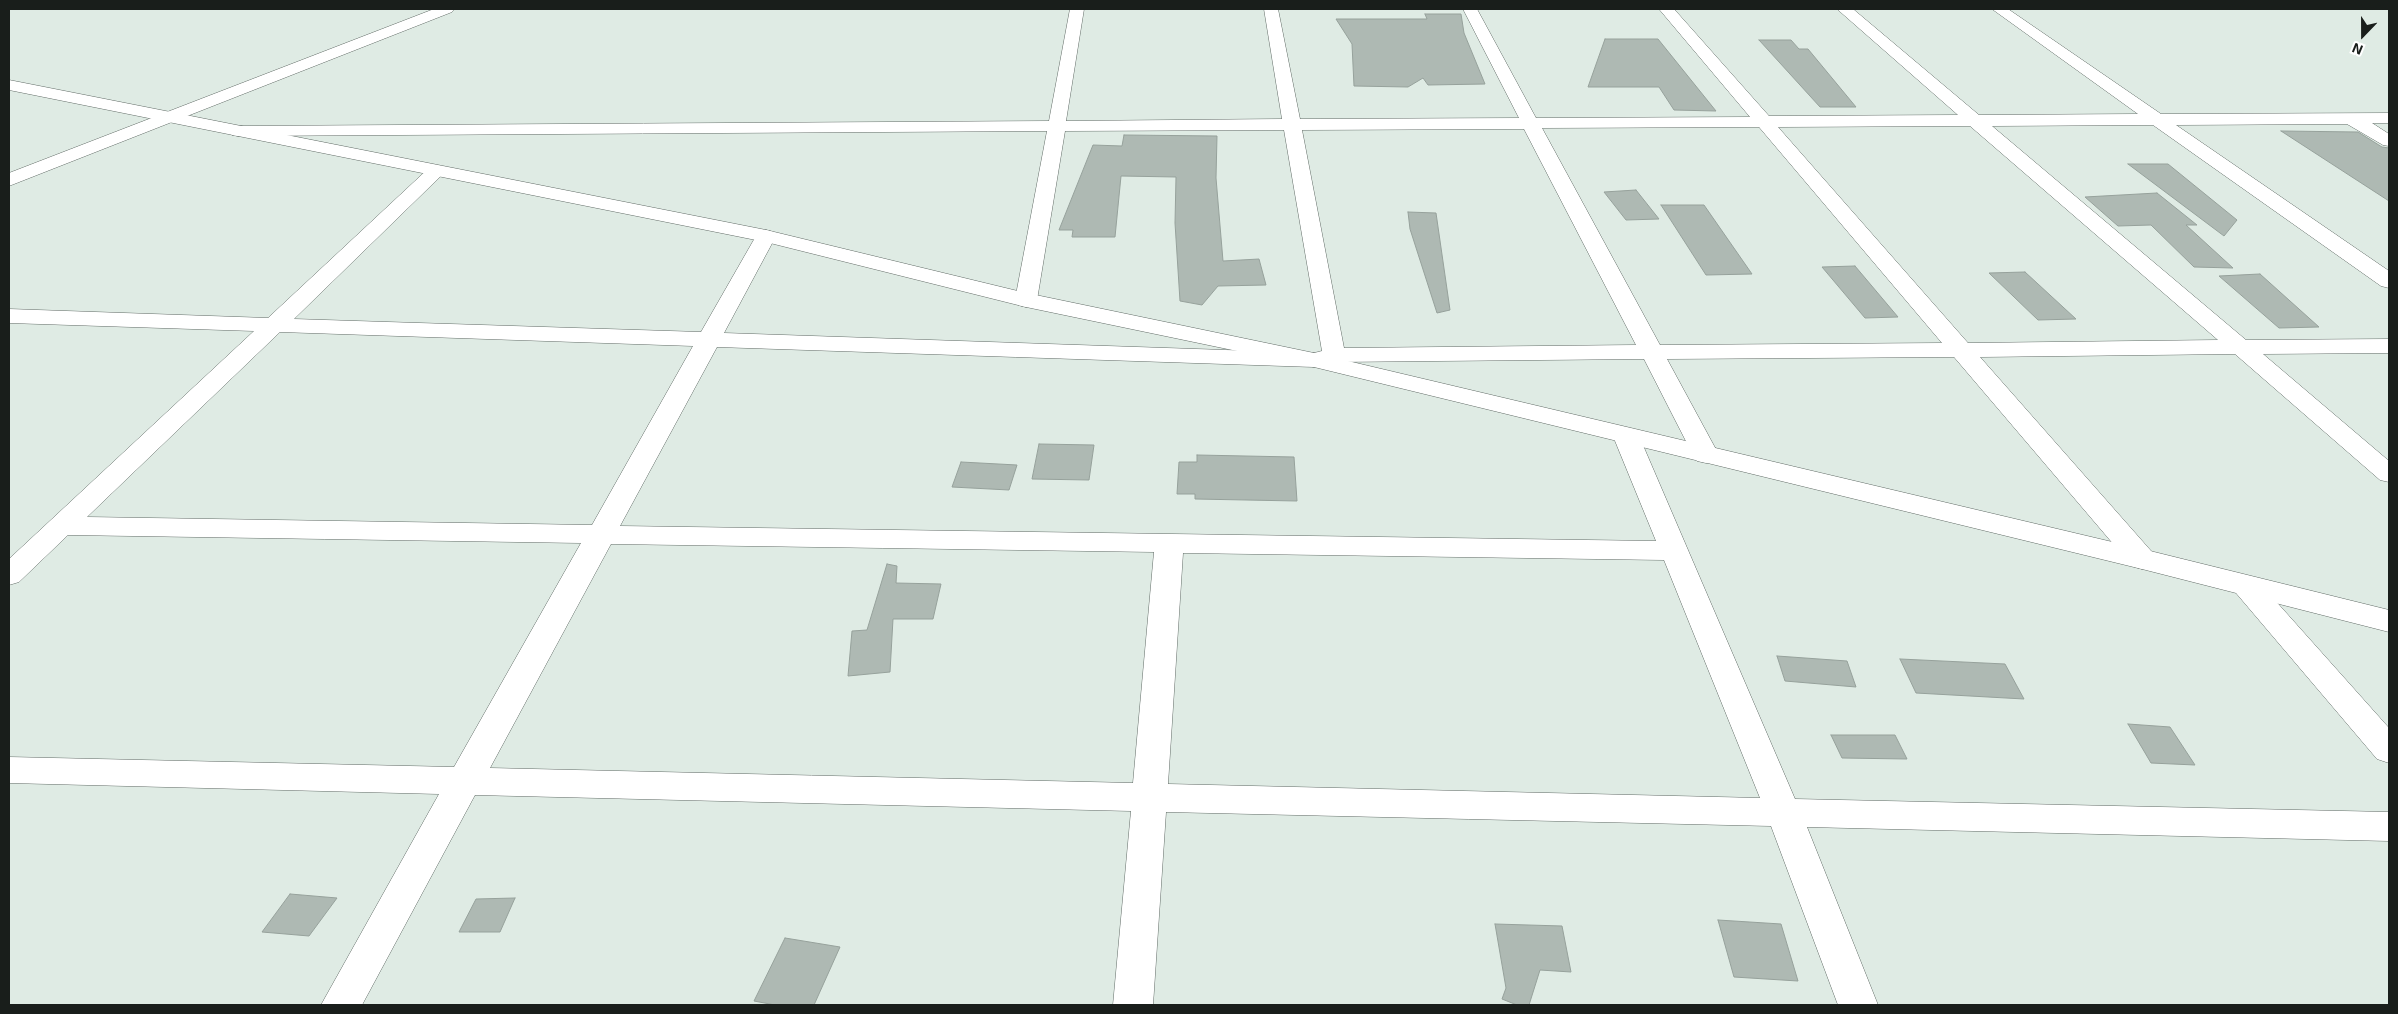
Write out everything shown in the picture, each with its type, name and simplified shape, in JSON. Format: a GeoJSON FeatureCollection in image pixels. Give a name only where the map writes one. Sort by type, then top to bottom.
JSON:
{"type":"FeatureCollection","features":[{"type":"Feature","properties":{"kind":"street"},"geometry":{"type":"LineString","coordinates":[[9,180],[447,9]]}},
{"type":"Feature","properties":{"kind":"street"},"geometry":{"type":"LineString","coordinates":[[1026,300],[1076,9]]}},
{"type":"Feature","properties":{"kind":"street"},"geometry":{"type":"LineString","coordinates":[[1271,9],[1292,125],[1324,357]]}},
{"type":"Feature","properties":{"kind":"street"},"geometry":{"type":"LineString","coordinates":[[1470,9],[1706,455]]}},
{"type":"Feature","properties":{"kind":"street"},"geometry":{"type":"LineString","coordinates":[[1666,9],[2142,558]]}},
{"type":"Feature","properties":{"kind":"street"},"geometry":{"type":"LineString","coordinates":[[1844,9],[2389,474]]}},
{"type":"Feature","properties":{"kind":"street"},"geometry":{"type":"LineString","coordinates":[[1999,9],[2389,282]]}},
{"type":"Feature","properties":{"kind":"street"},"geometry":{"type":"LineString","coordinates":[[9,85],[766,236],[1026,300],[1324,357],[1626,436],[2142,558],[2389,621]]}},
{"type":"Feature","properties":{"kind":"street"},"geometry":{"type":"LineString","coordinates":[[2350,118],[2389,141]]}},
{"type":"Feature","properties":{"kind":"street"},"geometry":{"type":"LineString","coordinates":[[238,131],[2389,118]]}},
{"type":"Feature","properties":{"kind":"street"},"geometry":{"type":"LineString","coordinates":[[9,575],[437,171]]}},
{"type":"Feature","properties":{"kind":"street"},"geometry":{"type":"LineString","coordinates":[[341,1005],[766,236]]}},
{"type":"Feature","properties":{"kind":"street"},"geometry":{"type":"LineString","coordinates":[[9,316],[709,340],[1324,357],[1651,352],[2389,346]]}},
{"type":"Feature","properties":{"kind":"street"},"geometry":{"type":"LineString","coordinates":[[1626,436],[1784,813],[1858,1005]]}},
{"type":"Feature","properties":{"kind":"street"},"geometry":{"type":"LineString","coordinates":[[61,526],[1675,551]]}},
{"type":"Feature","properties":{"kind":"street"},"geometry":{"type":"LineString","coordinates":[[1133,1005],[1169,544]]}},
{"type":"Feature","properties":{"kind":"street"},"geometry":{"type":"LineString","coordinates":[[2246,586],[2389,750]]}},
{"type":"Feature","properties":{"kind":"street"},"geometry":{"type":"LineString","coordinates":[[9,770],[2389,827]]}},
{"type":"Feature","properties":{"kind":"building"},"geometry":{"type":"Polygon","coordinates":[[[1425,14],[1461,14],[1464,33],[1485,84],[1428,85],[1423,78],[1408,87],[1354,86],[1352,44],[1336,19],[1427,19],[1425,14]]]}},
{"type":"Feature","properties":{"kind":"building"},"geometry":{"type":"Polygon","coordinates":[[[1605,39],[1658,39],[1716,111],[1674,110],[1659,87],[1588,87],[1605,39]]]}},
{"type":"Feature","properties":{"kind":"building"},"geometry":{"type":"Polygon","coordinates":[[[1759,40],[1791,40],[1799,49],[1808,49],[1856,107],[1820,107],[1759,40]]]}},
{"type":"Feature","properties":{"kind":"building"},"geometry":{"type":"Polygon","coordinates":[[[2281,131],[2358,132],[2382,147],[2389,148],[2389,201],[2281,131]]]}},
{"type":"Feature","properties":{"kind":"building"},"geometry":{"type":"Polygon","coordinates":[[[1124,135],[1217,136],[1216,178],[1223,261],[1259,259],[1266,285],[1218,286],[1202,305],[1180,301],[1175,223],[1176,177],[1121,176],[1115,237],[1072,237],[1073,230],[1059,230],[1093,145],[1122,146],[1124,135]]]}},
{"type":"Feature","properties":{"kind":"building"},"geometry":{"type":"Polygon","coordinates":[[[2128,164],[2168,164],[2237,220],[2224,236],[2128,164]]]}},
{"type":"Feature","properties":{"kind":"building"},"geometry":{"type":"Polygon","coordinates":[[[1636,190],[1659,219],[1626,220],[1604,192],[1636,190]]]}},
{"type":"Feature","properties":{"kind":"building"},"geometry":{"type":"Polygon","coordinates":[[[2157,193],[2197,225],[2186,225],[2233,268],[2194,267],[2151,225],[2118,226],[2085,197],[2157,193]]]}},
{"type":"Feature","properties":{"kind":"building"},"geometry":{"type":"Polygon","coordinates":[[[1661,205],[1704,205],[1752,274],[1706,275],[1661,205]]]}},
{"type":"Feature","properties":{"kind":"building"},"geometry":{"type":"Polygon","coordinates":[[[1408,212],[1436,213],[1450,310],[1437,313],[1410,229],[1408,212]]]}},
{"type":"Feature","properties":{"kind":"building"},"geometry":{"type":"Polygon","coordinates":[[[1855,266],[1898,317],[1865,318],[1822,267],[1855,266]]]}},
{"type":"Feature","properties":{"kind":"building"},"geometry":{"type":"Polygon","coordinates":[[[2025,272],[2076,319],[2038,320],[1989,273],[2025,272]]]}},
{"type":"Feature","properties":{"kind":"building"},"geometry":{"type":"Polygon","coordinates":[[[2260,274],[2319,327],[2279,328],[2219,276],[2260,274]]]}},
{"type":"Feature","properties":{"kind":"building"},"geometry":{"type":"Polygon","coordinates":[[[1039,444],[1094,445],[1089,480],[1032,479],[1039,444]]]}},
{"type":"Feature","properties":{"kind":"building"},"geometry":{"type":"Polygon","coordinates":[[[1197,455],[1294,457],[1297,501],[1195,499],[1195,494],[1177,494],[1179,462],[1197,462],[1197,455]]]}},
{"type":"Feature","properties":{"kind":"building"},"geometry":{"type":"Polygon","coordinates":[[[961,462],[1017,465],[1009,490],[952,487],[961,462]]]}},
{"type":"Feature","properties":{"kind":"building"},"geometry":{"type":"Polygon","coordinates":[[[887,564],[897,566],[896,583],[941,584],[933,619],[893,619],[890,672],[848,676],[852,631],[867,630],[887,564]]]}},
{"type":"Feature","properties":{"kind":"building"},"geometry":{"type":"Polygon","coordinates":[[[1777,656],[1847,661],[1856,687],[1785,681],[1777,656]]]}},
{"type":"Feature","properties":{"kind":"building"},"geometry":{"type":"Polygon","coordinates":[[[1900,659],[2005,664],[2024,699],[1916,693],[1900,659]]]}},
{"type":"Feature","properties":{"kind":"building"},"geometry":{"type":"Polygon","coordinates":[[[2128,724],[2170,727],[2195,765],[2151,763],[2128,724]]]}},
{"type":"Feature","properties":{"kind":"building"},"geometry":{"type":"Polygon","coordinates":[[[1831,735],[1895,735],[1907,759],[1842,758],[1831,735]]]}},
{"type":"Feature","properties":{"kind":"building"},"geometry":{"type":"Polygon","coordinates":[[[290,894],[337,898],[309,936],[262,932],[290,894]]]}},
{"type":"Feature","properties":{"kind":"building"},"geometry":{"type":"Polygon","coordinates":[[[515,898],[500,932],[459,932],[476,899],[515,898]]]}},
{"type":"Feature","properties":{"kind":"building"},"geometry":{"type":"Polygon","coordinates":[[[1718,920],[1781,924],[1798,981],[1734,977],[1718,920]]]}},
{"type":"Feature","properties":{"kind":"building"},"geometry":{"type":"Polygon","coordinates":[[[1495,924],[1562,926],[1571,972],[1540,970],[1529,1005],[1517,1005],[1502,999],[1506,988],[1495,924]]]}},
{"type":"Feature","properties":{"kind":"building"},"geometry":{"type":"Polygon","coordinates":[[[785,938],[840,947],[814,1005],[775,1005],[754,1001],[785,938]]]}}]}
